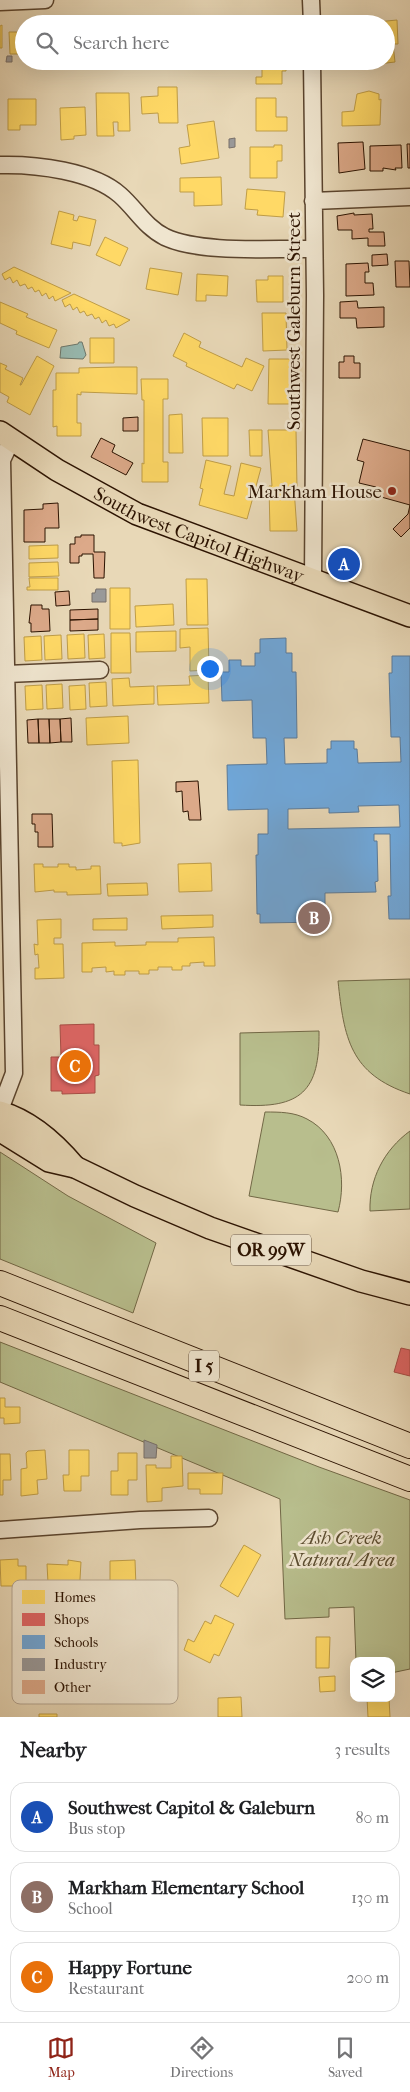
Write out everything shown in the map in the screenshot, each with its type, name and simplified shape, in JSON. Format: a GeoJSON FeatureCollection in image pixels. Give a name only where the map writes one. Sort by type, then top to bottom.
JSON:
{"type":"FeatureCollection","features":[{"type":"Feature","properties":{"kind":"highway","name":"I 5"},"geometry":{"type":"LineString","coordinates":[[0,1284],[410,1446]]}},
{"type":"Feature","properties":{"kind":"highway","name":"I 5"},"geometry":{"type":"LineString","coordinates":[[0,1318],[410,1480]]}},
{"type":"Feature","properties":{"kind":"main road","name":"Southwest Capitol Highway"},"geometry":{"type":"LineString","coordinates":[[6,435],[57,470],[131,511],[410,616]]}},
{"type":"Feature","properties":{"kind":"main road","name":"OR 99W"},"geometry":{"type":"LineString","coordinates":[[0,1112],[4,1133],[49,1162],[75,1167],[135,1196],[210,1228],[361,1281],[410,1294]]}},
{"type":"Feature","properties":{"kind":"street"},"geometry":{"type":"LineString","coordinates":[[0,2],[45,0]]}},
{"type":"Feature","properties":{"kind":"street"},"geometry":{"type":"LineString","coordinates":[[311,0],[312,15]]}},
{"type":"Feature","properties":{"kind":"street","name":"Southwest Galeburn Street"},"geometry":{"type":"LineString","coordinates":[[312,70],[313,580]]}},
{"type":"Feature","properties":{"kind":"street"},"geometry":{"type":"LineString","coordinates":[[0,165],[30,164],[47,167],[103,184],[121,195],[146,224],[165,236],[185,243],[210,247],[313,249]]}},
{"type":"Feature","properties":{"kind":"street"},"geometry":{"type":"LineString","coordinates":[[313,200],[410,196]]}},
{"type":"Feature","properties":{"kind":"street"},"geometry":{"type":"LineString","coordinates":[[0,1112],[14,1073],[5,776],[7,674],[2,460],[6,435]]}},
{"type":"Feature","properties":{"kind":"street"},"geometry":{"type":"LineString","coordinates":[[7,674],[100,670]]}},
{"type":"Feature","properties":{"kind":"street"},"geometry":{"type":"LineString","coordinates":[[0,1530],[140,1520],[210,1518]]}},
{"type":"Feature","properties":{"kind":"green space"},"geometry":{"type":"Polygon","coordinates":[[[410,979],[410,1094],[390,1086],[374,1076],[362,1064],[354,1051],[343,1020],[338,981],[410,979]]]}},
{"type":"Feature","properties":{"kind":"green space"},"geometry":{"type":"Polygon","coordinates":[[[319,1031],[316,1068],[311,1082],[303,1092],[292,1099],[278,1104],[240,1105],[240,1033],[319,1031]]]}},
{"type":"Feature","properties":{"kind":"green space"},"geometry":{"type":"Polygon","coordinates":[[[265,1112],[297,1115],[307,1119],[327,1136],[334,1147],[341,1173],[341,1199],[338,1212],[249,1196],[265,1112]]]}},
{"type":"Feature","properties":{"kind":"green space"},"geometry":{"type":"Polygon","coordinates":[[[410,1131],[410,1209],[370,1211],[372,1188],[380,1166],[393,1147],[410,1131]]]}},
{"type":"Feature","properties":{"kind":"green space"},"geometry":{"type":"Polygon","coordinates":[[[0,1152],[68,1196],[156,1243],[133,1313],[0,1259],[0,1152]]]}},
{"type":"Feature","properties":{"kind":"green space","name":"Ash Creek Natural Area"},"geometry":{"type":"Polygon","coordinates":[[[0,1342],[319,1467],[410,1500],[410,1669],[395,1672],[395,1657],[356,1657],[354,1607],[329,1608],[329,1617],[285,1619],[280,1499],[0,1382],[0,1342]]]}},
{"type":"Feature","properties":{"kind":"water"},"geometry":{"type":"Polygon","coordinates":[[[82,342],[86,355],[83,359],[60,358],[61,347],[78,344],[82,342]]]}},
{"type":"Feature","properties":{"kind":"building: Homes"},"geometry":{"type":"Polygon","coordinates":[[[395,20],[397,20],[398,44],[395,44],[395,20]]]}},
{"type":"Feature","properties":{"kind":"building: Homes"},"geometry":{"type":"Polygon","coordinates":[[[2,25],[2,48],[0,48],[0,26],[2,25]]]}},
{"type":"Feature","properties":{"kind":"building: Homes"},"geometry":{"type":"Polygon","coordinates":[[[9,32],[15,32],[15,54],[10,54],[9,32]]]}},
{"type":"Feature","properties":{"kind":"building: Homes"},"geometry":{"type":"Polygon","coordinates":[[[262,70],[286,70],[282,71],[282,84],[256,84],[256,77],[262,77],[262,70]]]}},
{"type":"Feature","properties":{"kind":"building: Homes"},"geometry":{"type":"Polygon","coordinates":[[[158,87],[177,87],[178,123],[159,123],[158,113],[142,114],[141,97],[158,96],[158,87]]]}},
{"type":"Feature","properties":{"kind":"building: Homes"},"geometry":{"type":"Polygon","coordinates":[[[369,91],[379,94],[379,100],[381,99],[380,125],[342,126],[342,112],[354,111],[357,94],[369,91]]]}},
{"type":"Feature","properties":{"kind":"building: Homes"},"geometry":{"type":"Polygon","coordinates":[[[96,93],[129,93],[130,131],[118,131],[118,122],[113,122],[114,136],[97,136],[96,93]]]}},
{"type":"Feature","properties":{"kind":"building: Homes"},"geometry":{"type":"Polygon","coordinates":[[[256,98],[276,98],[276,117],[287,117],[287,131],[256,131],[256,98]]]}},
{"type":"Feature","properties":{"kind":"building: Homes"},"geometry":{"type":"Polygon","coordinates":[[[8,99],[36,99],[36,125],[20,125],[20,130],[8,130],[8,99]]]}},
{"type":"Feature","properties":{"kind":"building: Homes"},"geometry":{"type":"Polygon","coordinates":[[[85,107],[86,135],[74,136],[74,139],[61,140],[60,108],[85,107]]]}},
{"type":"Feature","properties":{"kind":"building: Homes"},"geometry":{"type":"Polygon","coordinates":[[[214,121],[219,158],[181,164],[179,148],[190,146],[187,125],[214,121]]]}},
{"type":"Feature","properties":{"kind":"building: Homes"},"geometry":{"type":"Polygon","coordinates":[[[274,145],[282,145],[282,161],[277,161],[277,178],[250,178],[250,147],[274,147],[274,145]]]}},
{"type":"Feature","properties":{"kind":"building: Homes"},"geometry":{"type":"Polygon","coordinates":[[[221,177],[222,205],[194,206],[194,192],[180,192],[180,178],[221,177]]]}},
{"type":"Feature","properties":{"kind":"building: Homes"},"geometry":{"type":"Polygon","coordinates":[[[247,189],[285,192],[283,217],[257,215],[258,210],[245,209],[247,189]]]}},
{"type":"Feature","properties":{"kind":"building: Homes"},"geometry":{"type":"Polygon","coordinates":[[[59,211],[74,215],[73,220],[77,221],[79,216],[96,220],[90,246],[73,242],[72,249],[51,244],[59,211]]]}},
{"type":"Feature","properties":{"kind":"building: Homes"},"geometry":{"type":"Polygon","coordinates":[[[105,237],[128,248],[120,266],[96,255],[105,237]]]}},
{"type":"Feature","properties":{"kind":"building: Homes"},"geometry":{"type":"Polygon","coordinates":[[[14,267],[71,293],[55,301],[53,296],[49,299],[46,293],[42,296],[39,290],[35,292],[32,287],[28,289],[25,284],[20,286],[17,280],[13,283],[10,277],[5,280],[2,274],[14,267]]]}},
{"type":"Feature","properties":{"kind":"building: Homes"},"geometry":{"type":"Polygon","coordinates":[[[150,268],[182,273],[178,295],[146,289],[150,268]]]}},
{"type":"Feature","properties":{"kind":"building: Homes"},"geometry":{"type":"Polygon","coordinates":[[[197,274],[228,276],[227,296],[206,295],[206,301],[196,301],[197,274]]]}},
{"type":"Feature","properties":{"kind":"building: Homes"},"geometry":{"type":"Polygon","coordinates":[[[268,276],[283,276],[283,302],[257,302],[256,280],[268,280],[268,276]]]}},
{"type":"Feature","properties":{"kind":"building: Homes"},"geometry":{"type":"Polygon","coordinates":[[[74,294],[130,320],[116,328],[114,324],[109,326],[106,320],[102,323],[99,317],[95,319],[92,314],[87,316],[84,311],[80,313],[77,307],[73,310],[70,304],[65,307],[62,300],[74,294]]]}},
{"type":"Feature","properties":{"kind":"building: Homes"},"geometry":{"type":"Polygon","coordinates":[[[0,302],[28,314],[26,317],[57,330],[49,348],[16,334],[17,331],[0,323],[0,302]]]}},
{"type":"Feature","properties":{"kind":"building: Homes"},"geometry":{"type":"Polygon","coordinates":[[[262,313],[286,313],[287,350],[263,351],[262,313]]]}},
{"type":"Feature","properties":{"kind":"building: Homes"},"geometry":{"type":"Polygon","coordinates":[[[184,333],[201,342],[199,347],[242,367],[246,358],[264,366],[252,391],[237,384],[234,389],[186,366],[187,363],[173,356],[184,333]]]}},
{"type":"Feature","properties":{"kind":"building: Homes"},"geometry":{"type":"Polygon","coordinates":[[[90,338],[114,338],[114,363],[90,363],[90,338]]]}},
{"type":"Feature","properties":{"kind":"building: Homes"},"geometry":{"type":"Polygon","coordinates":[[[37,356],[54,366],[30,415],[7,402],[9,397],[0,392],[0,363],[7,366],[5,369],[23,378],[21,385],[37,356]]]}},
{"type":"Feature","properties":{"kind":"building: Homes"},"geometry":{"type":"Polygon","coordinates":[[[269,359],[293,359],[294,404],[268,404],[269,359]]]}},
{"type":"Feature","properties":{"kind":"building: Homes"},"geometry":{"type":"Polygon","coordinates":[[[137,367],[137,394],[81,392],[81,395],[77,394],[77,423],[81,423],[81,436],[57,436],[57,426],[53,427],[53,390],[56,390],[56,373],[79,373],[79,368],[137,367]]]}},
{"type":"Feature","properties":{"kind":"building: Homes"},"geometry":{"type":"Polygon","coordinates":[[[141,379],[168,379],[168,399],[163,399],[163,462],[168,462],[168,482],[142,482],[142,463],[144,464],[144,400],[142,400],[141,379]]]}},
{"type":"Feature","properties":{"kind":"building: Homes"},"geometry":{"type":"Polygon","coordinates":[[[182,414],[183,453],[169,453],[169,415],[182,414]]]}},
{"type":"Feature","properties":{"kind":"building: Homes"},"geometry":{"type":"Polygon","coordinates":[[[202,418],[228,418],[228,456],[203,456],[202,418]]]}},
{"type":"Feature","properties":{"kind":"building: Homes"},"geometry":{"type":"Polygon","coordinates":[[[249,430],[262,430],[262,456],[250,456],[249,430]]]}},
{"type":"Feature","properties":{"kind":"building: Homes"},"geometry":{"type":"Polygon","coordinates":[[[268,430],[296,430],[297,488],[294,488],[297,531],[270,531],[269,486],[272,486],[268,430]]]}},
{"type":"Feature","properties":{"kind":"building: Homes"},"geometry":{"type":"Polygon","coordinates":[[[206,460],[231,466],[224,494],[234,496],[241,463],[261,468],[247,519],[199,505],[203,489],[200,488],[206,460]]]}},
{"type":"Feature","properties":{"kind":"building: Homes"},"geometry":{"type":"Polygon","coordinates":[[[58,545],[58,558],[29,559],[29,546],[58,545]]]}},
{"type":"Feature","properties":{"kind":"building: Homes"},"geometry":{"type":"Polygon","coordinates":[[[58,562],[59,576],[29,577],[29,563],[58,562]]]}},
{"type":"Feature","properties":{"kind":"building: Homes"},"geometry":{"type":"Polygon","coordinates":[[[29,578],[58,578],[58,590],[27,590],[27,587],[30,587],[29,578]]]}},
{"type":"Feature","properties":{"kind":"building: Homes"},"geometry":{"type":"Polygon","coordinates":[[[186,579],[207,579],[208,625],[187,625],[186,579]]]}},
{"type":"Feature","properties":{"kind":"building: Homes"},"geometry":{"type":"Polygon","coordinates":[[[110,588],[130,588],[130,629],[110,629],[110,588]]]}},
{"type":"Feature","properties":{"kind":"building: Homes"},"geometry":{"type":"Polygon","coordinates":[[[173,604],[174,625],[136,627],[135,606],[173,604]]]}},
{"type":"Feature","properties":{"kind":"building: Homes"},"geometry":{"type":"Polygon","coordinates":[[[208,628],[209,670],[190,671],[190,647],[180,648],[180,629],[208,628]]]}},
{"type":"Feature","properties":{"kind":"building: Homes"},"geometry":{"type":"Polygon","coordinates":[[[176,631],[176,651],[136,652],[136,632],[176,631]]]}},
{"type":"Feature","properties":{"kind":"building: Homes"},"geometry":{"type":"Polygon","coordinates":[[[111,633],[130,633],[131,673],[111,673],[111,633]]]}},
{"type":"Feature","properties":{"kind":"building: Homes"},"geometry":{"type":"Polygon","coordinates":[[[84,634],[85,658],[68,659],[67,635],[84,634]]]}},
{"type":"Feature","properties":{"kind":"building: Homes"},"geometry":{"type":"Polygon","coordinates":[[[104,634],[105,658],[89,659],[88,635],[104,634]]]}},
{"type":"Feature","properties":{"kind":"building: Homes"},"geometry":{"type":"Polygon","coordinates":[[[61,635],[62,659],[45,660],[44,636],[61,635]]]}},
{"type":"Feature","properties":{"kind":"building: Homes"},"geometry":{"type":"Polygon","coordinates":[[[41,636],[42,660],[25,661],[24,637],[41,636]]]}},
{"type":"Feature","properties":{"kind":"building: Homes"},"geometry":{"type":"Polygon","coordinates":[[[208,675],[209,703],[158,705],[157,686],[190,685],[189,676],[208,675]]]}},
{"type":"Feature","properties":{"kind":"building: Homes"},"geometry":{"type":"Polygon","coordinates":[[[129,678],[130,687],[154,686],[154,704],[113,706],[112,679],[129,678]]]}},
{"type":"Feature","properties":{"kind":"building: Homes"},"geometry":{"type":"Polygon","coordinates":[[[106,682],[107,706],[90,707],[89,683],[106,682]]]}},
{"type":"Feature","properties":{"kind":"building: Homes"},"geometry":{"type":"Polygon","coordinates":[[[62,684],[63,708],[47,709],[46,685],[62,684]]]}},
{"type":"Feature","properties":{"kind":"building: Homes"},"geometry":{"type":"Polygon","coordinates":[[[42,685],[43,709],[26,710],[25,686],[42,685]]]}},
{"type":"Feature","properties":{"kind":"building: Homes"},"geometry":{"type":"Polygon","coordinates":[[[85,685],[86,709],[70,710],[69,686],[85,685]]]}},
{"type":"Feature","properties":{"kind":"building: Homes"},"geometry":{"type":"Polygon","coordinates":[[[128,716],[129,743],[87,745],[86,718],[128,716]]]}},
{"type":"Feature","properties":{"kind":"building: Homes"},"geometry":{"type":"Polygon","coordinates":[[[138,760],[140,843],[122,846],[122,843],[114,843],[112,761],[138,760]]]}},
{"type":"Feature","properties":{"kind":"building: Homes"},"geometry":{"type":"Polygon","coordinates":[[[211,863],[212,891],[179,892],[178,864],[211,863]]]}},
{"type":"Feature","properties":{"kind":"building: Homes"},"geometry":{"type":"Polygon","coordinates":[[[34,864],[43,864],[43,867],[58,867],[58,864],[69,864],[69,867],[76,867],[76,870],[100,866],[101,894],[67,895],[67,892],[54,892],[54,890],[35,892],[34,864]]]}},
{"type":"Feature","properties":{"kind":"building: Homes"},"geometry":{"type":"Polygon","coordinates":[[[147,883],[148,895],[108,896],[107,884],[147,883]]]}},
{"type":"Feature","properties":{"kind":"building: Homes"},"geometry":{"type":"Polygon","coordinates":[[[213,915],[213,927],[162,929],[161,916],[213,915]]]}},
{"type":"Feature","properties":{"kind":"building: Homes"},"geometry":{"type":"Polygon","coordinates":[[[127,918],[127,930],[93,930],[93,919],[127,918]]]}},
{"type":"Feature","properties":{"kind":"building: Homes"},"geometry":{"type":"Polygon","coordinates":[[[61,919],[61,938],[54,938],[54,944],[63,944],[64,978],[35,979],[35,968],[39,968],[38,954],[35,955],[34,944],[38,945],[37,920],[61,919]]]}},
{"type":"Feature","properties":{"kind":"building: Homes"},"geometry":{"type":"Polygon","coordinates":[[[214,937],[215,966],[204,966],[204,962],[190,963],[190,966],[182,966],[182,970],[172,970],[172,967],[158,967],[158,970],[149,970],[149,974],[139,974],[139,971],[125,971],[125,975],[114,975],[114,971],[106,972],[106,967],[92,968],[92,972],[82,972],[82,943],[115,942],[115,946],[146,945],[146,942],[178,942],[178,938],[214,937]]]}},
{"type":"Feature","properties":{"kind":"building: Homes"},"geometry":{"type":"Polygon","coordinates":[[[0,1398],[5,1398],[5,1407],[20,1407],[20,1423],[4,1424],[4,1418],[0,1418],[0,1398]]]}},
{"type":"Feature","properties":{"kind":"building: Homes"},"geometry":{"type":"Polygon","coordinates":[[[45,1450],[47,1479],[37,1480],[38,1494],[21,1496],[21,1469],[27,1468],[26,1453],[28,1451],[45,1450]]]}},
{"type":"Feature","properties":{"kind":"building: Homes"},"geometry":{"type":"Polygon","coordinates":[[[69,1450],[89,1450],[89,1476],[81,1476],[81,1491],[64,1491],[63,1475],[69,1475],[69,1450]]]}},
{"type":"Feature","properties":{"kind":"building: Homes"},"geometry":{"type":"Polygon","coordinates":[[[118,1453],[137,1453],[137,1480],[128,1480],[128,1495],[111,1495],[111,1471],[118,1471],[118,1453]]]}},
{"type":"Feature","properties":{"kind":"building: Homes"},"geometry":{"type":"Polygon","coordinates":[[[0,1454],[10,1454],[11,1480],[3,1480],[3,1495],[0,1495],[0,1454]]]}},
{"type":"Feature","properties":{"kind":"building: Homes"},"geometry":{"type":"Polygon","coordinates":[[[171,1456],[182,1456],[183,1486],[162,1488],[162,1501],[147,1502],[146,1465],[156,1465],[156,1468],[171,1468],[171,1456]]]}},
{"type":"Feature","properties":{"kind":"building: Homes"},"geometry":{"type":"Polygon","coordinates":[[[188,1473],[223,1473],[222,1494],[200,1494],[200,1489],[188,1489],[188,1473]]]}},
{"type":"Feature","properties":{"kind":"building: Homes"},"geometry":{"type":"Polygon","coordinates":[[[244,1545],[261,1555],[238,1597],[220,1586],[244,1545]]]}},
{"type":"Feature","properties":{"kind":"building: Homes"},"geometry":{"type":"Polygon","coordinates":[[[18,1559],[18,1566],[26,1566],[26,1580],[12,1580],[12,1586],[1,1586],[0,1560],[18,1559]]]}},
{"type":"Feature","properties":{"kind":"building: Homes"},"geometry":{"type":"Polygon","coordinates":[[[68,1560],[81,1562],[80,1580],[48,1580],[47,1564],[68,1565],[68,1560]]]}},
{"type":"Feature","properties":{"kind":"building: Homes"},"geometry":{"type":"Polygon","coordinates":[[[135,1560],[136,1580],[110,1580],[110,1561],[135,1560]]]}},
{"type":"Feature","properties":{"kind":"building: Homes"},"geometry":{"type":"Polygon","coordinates":[[[215,1615],[234,1624],[219,1656],[214,1654],[210,1663],[184,1650],[188,1639],[194,1642],[205,1621],[211,1624],[215,1615]]]}},
{"type":"Feature","properties":{"kind":"building: Homes"},"geometry":{"type":"Polygon","coordinates":[[[316,1637],[330,1637],[329,1668],[316,1668],[316,1637]]]}},
{"type":"Feature","properties":{"kind":"building: Homes"},"geometry":{"type":"Polygon","coordinates":[[[335,1676],[335,1691],[320,1692],[319,1677],[335,1676]]]}},
{"type":"Feature","properties":{"kind":"building: Homes"},"geometry":{"type":"Polygon","coordinates":[[[241,1697],[242,1717],[218,1717],[218,1698],[241,1697]]]}},
{"type":"Feature","properties":{"kind":"building: Homes"},"geometry":{"type":"Polygon","coordinates":[[[367,1702],[389,1702],[390,1717],[368,1717],[367,1702]]]}},
{"type":"Feature","properties":{"kind":"building: Homes"},"geometry":{"type":"Polygon","coordinates":[[[39,1714],[57,1714],[57,1717],[39,1717],[39,1714]]]}},
{"type":"Feature","properties":{"kind":"building: Shops"},"geometry":{"type":"Polygon","coordinates":[[[94,1024],[94,1045],[99,1045],[99,1075],[95,1076],[95,1093],[62,1094],[62,1091],[51,1091],[51,1057],[61,1057],[60,1025],[94,1024]]]}},
{"type":"Feature","properties":{"kind":"building: Shops"},"geometry":{"type":"Polygon","coordinates":[[[401,1348],[410,1350],[410,1376],[394,1372],[401,1348]]]}},
{"type":"Feature","properties":{"kind":"building: Schools"},"geometry":{"type":"Polygon","coordinates":[[[286,638],[286,653],[292,653],[292,672],[296,672],[297,738],[284,738],[285,764],[327,763],[327,749],[331,749],[331,741],[354,741],[354,749],[357,749],[358,763],[401,762],[400,737],[391,737],[389,673],[392,673],[392,656],[410,656],[410,919],[389,919],[388,896],[391,896],[390,834],[374,834],[374,841],[377,841],[378,881],[375,882],[376,892],[325,893],[325,922],[260,923],[260,914],[257,914],[256,855],[258,855],[258,834],[268,834],[268,809],[228,810],[227,765],[267,764],[266,738],[253,738],[252,700],[222,701],[221,672],[229,672],[229,660],[241,660],[241,666],[255,666],[255,653],[260,653],[260,639],[286,638]],[[399,805],[358,806],[359,812],[329,813],[329,808],[288,809],[288,829],[400,827],[399,805]]]}},
{"type":"Feature","properties":{"kind":"building: Industry"},"geometry":{"type":"Polygon","coordinates":[[[7,56],[12,56],[12,62],[6,62],[7,56]]]}},
{"type":"Feature","properties":{"kind":"building: Industry"},"geometry":{"type":"Polygon","coordinates":[[[235,138],[235,147],[229,148],[229,139],[235,138]]]}},
{"type":"Feature","properties":{"kind":"building: Industry"},"geometry":{"type":"Polygon","coordinates":[[[96,589],[106,589],[106,602],[92,602],[92,593],[95,593],[96,589]]]}},
{"type":"Feature","properties":{"kind":"building: Industry"},"geometry":{"type":"Polygon","coordinates":[[[144,1440],[157,1445],[156,1458],[144,1458],[144,1440]]]}},
{"type":"Feature","properties":{"kind":"building: Other"},"geometry":{"type":"Polygon","coordinates":[[[363,142],[365,169],[339,173],[338,143],[363,142]]]}},
{"type":"Feature","properties":{"kind":"building: Other"},"geometry":{"type":"Polygon","coordinates":[[[407,144],[410,144],[410,168],[408,168],[407,144]]]}},
{"type":"Feature","properties":{"kind":"building: Other"},"geometry":{"type":"Polygon","coordinates":[[[401,145],[402,168],[395,168],[396,170],[383,168],[383,171],[370,171],[370,146],[401,145]]]}},
{"type":"Feature","properties":{"kind":"building: Other"},"geometry":{"type":"Polygon","coordinates":[[[354,213],[354,215],[372,214],[373,229],[369,229],[369,232],[384,232],[385,246],[368,246],[368,238],[352,239],[352,230],[338,230],[337,216],[354,213]]]}},
{"type":"Feature","properties":{"kind":"building: Other"},"geometry":{"type":"Polygon","coordinates":[[[387,254],[388,265],[372,266],[372,255],[387,254]]]}},
{"type":"Feature","properties":{"kind":"building: Other"},"geometry":{"type":"Polygon","coordinates":[[[395,261],[409,261],[410,287],[396,287],[395,261]]]}},
{"type":"Feature","properties":{"kind":"building: Other"},"geometry":{"type":"Polygon","coordinates":[[[368,263],[369,272],[365,272],[365,283],[373,283],[374,295],[346,296],[346,264],[368,263]]]}},
{"type":"Feature","properties":{"kind":"building: Other"},"geometry":{"type":"Polygon","coordinates":[[[357,301],[358,308],[384,307],[384,327],[357,328],[356,318],[340,318],[340,302],[357,301]]]}},
{"type":"Feature","properties":{"kind":"building: Other"},"geometry":{"type":"Polygon","coordinates":[[[344,356],[354,356],[354,363],[360,363],[360,378],[339,378],[339,362],[344,362],[344,356]]]}},
{"type":"Feature","properties":{"kind":"building: Other"},"geometry":{"type":"Polygon","coordinates":[[[138,417],[138,431],[123,431],[123,418],[138,417]]]}},
{"type":"Feature","properties":{"kind":"building: Other"},"geometry":{"type":"Polygon","coordinates":[[[101,438],[115,445],[112,452],[133,463],[126,475],[91,457],[101,438]]]}},
{"type":"Feature","properties":{"kind":"building: Other","name":"Markham House"},"geometry":{"type":"Polygon","coordinates":[[[363,439],[410,451],[410,505],[374,495],[376,487],[359,483],[364,462],[357,460],[363,439]]]}},
{"type":"Feature","properties":{"kind":"building: Other"},"geometry":{"type":"Polygon","coordinates":[[[58,503],[59,528],[45,528],[45,542],[24,542],[24,510],[43,509],[43,504],[58,503]]]}},
{"type":"Feature","properties":{"kind":"building: Other"},"geometry":{"type":"Polygon","coordinates":[[[410,505],[410,528],[401,537],[393,529],[408,514],[410,505]]]}},
{"type":"Feature","properties":{"kind":"building: Other"},"geometry":{"type":"Polygon","coordinates":[[[81,535],[94,535],[94,552],[105,552],[104,578],[94,578],[93,554],[82,554],[82,556],[79,556],[79,563],[70,563],[70,544],[75,544],[75,537],[81,537],[81,535]]]}},
{"type":"Feature","properties":{"kind":"building: Other"},"geometry":{"type":"Polygon","coordinates":[[[69,591],[70,605],[56,606],[55,592],[69,591]]]}},
{"type":"Feature","properties":{"kind":"building: Other"},"geometry":{"type":"Polygon","coordinates":[[[31,605],[42,605],[42,609],[49,609],[50,631],[31,632],[31,623],[29,623],[31,605]]]}},
{"type":"Feature","properties":{"kind":"building: Other"},"geometry":{"type":"Polygon","coordinates":[[[98,609],[98,619],[70,620],[70,610],[98,609]]]}},
{"type":"Feature","properties":{"kind":"building: Other"},"geometry":{"type":"Polygon","coordinates":[[[98,619],[98,630],[70,631],[70,620],[98,619]]]}},
{"type":"Feature","properties":{"kind":"building: Other"},"geometry":{"type":"Polygon","coordinates":[[[71,718],[72,742],[61,742],[60,719],[71,718]]]}},
{"type":"Feature","properties":{"kind":"building: Other"},"geometry":{"type":"Polygon","coordinates":[[[38,719],[49,719],[50,743],[39,743],[38,719]]]}},
{"type":"Feature","properties":{"kind":"building: Other"},"geometry":{"type":"Polygon","coordinates":[[[38,719],[39,743],[28,743],[27,720],[38,719]]]}},
{"type":"Feature","properties":{"kind":"building: Other"},"geometry":{"type":"Polygon","coordinates":[[[49,719],[60,719],[61,742],[50,743],[49,719]]]}},
{"type":"Feature","properties":{"kind":"building: Other"},"geometry":{"type":"Polygon","coordinates":[[[198,781],[201,820],[189,820],[188,811],[183,812],[182,791],[176,792],[176,782],[198,781]]]}},
{"type":"Feature","properties":{"kind":"building: Other"},"geometry":{"type":"Polygon","coordinates":[[[32,814],[52,814],[53,847],[38,847],[38,832],[35,832],[35,824],[32,824],[32,814]]]}},
{"type":"Feature","properties":{"kind":"place","name":"Markham House"},"geometry":{"type":"Point","coordinates":[392,491]}},
{"type":"Feature","properties":{"kind":"place","name":"Southwest Capitol & Galeburn"},"geometry":{"type":"Point","coordinates":[344,564]}},
{"type":"Feature","properties":{"kind":"place","name":"Markham Elementary School"},"geometry":{"type":"Point","coordinates":[314,918]}},
{"type":"Feature","properties":{"kind":"place","name":"Happy Fortune"},"geometry":{"type":"Point","coordinates":[75,1066]}}]}
